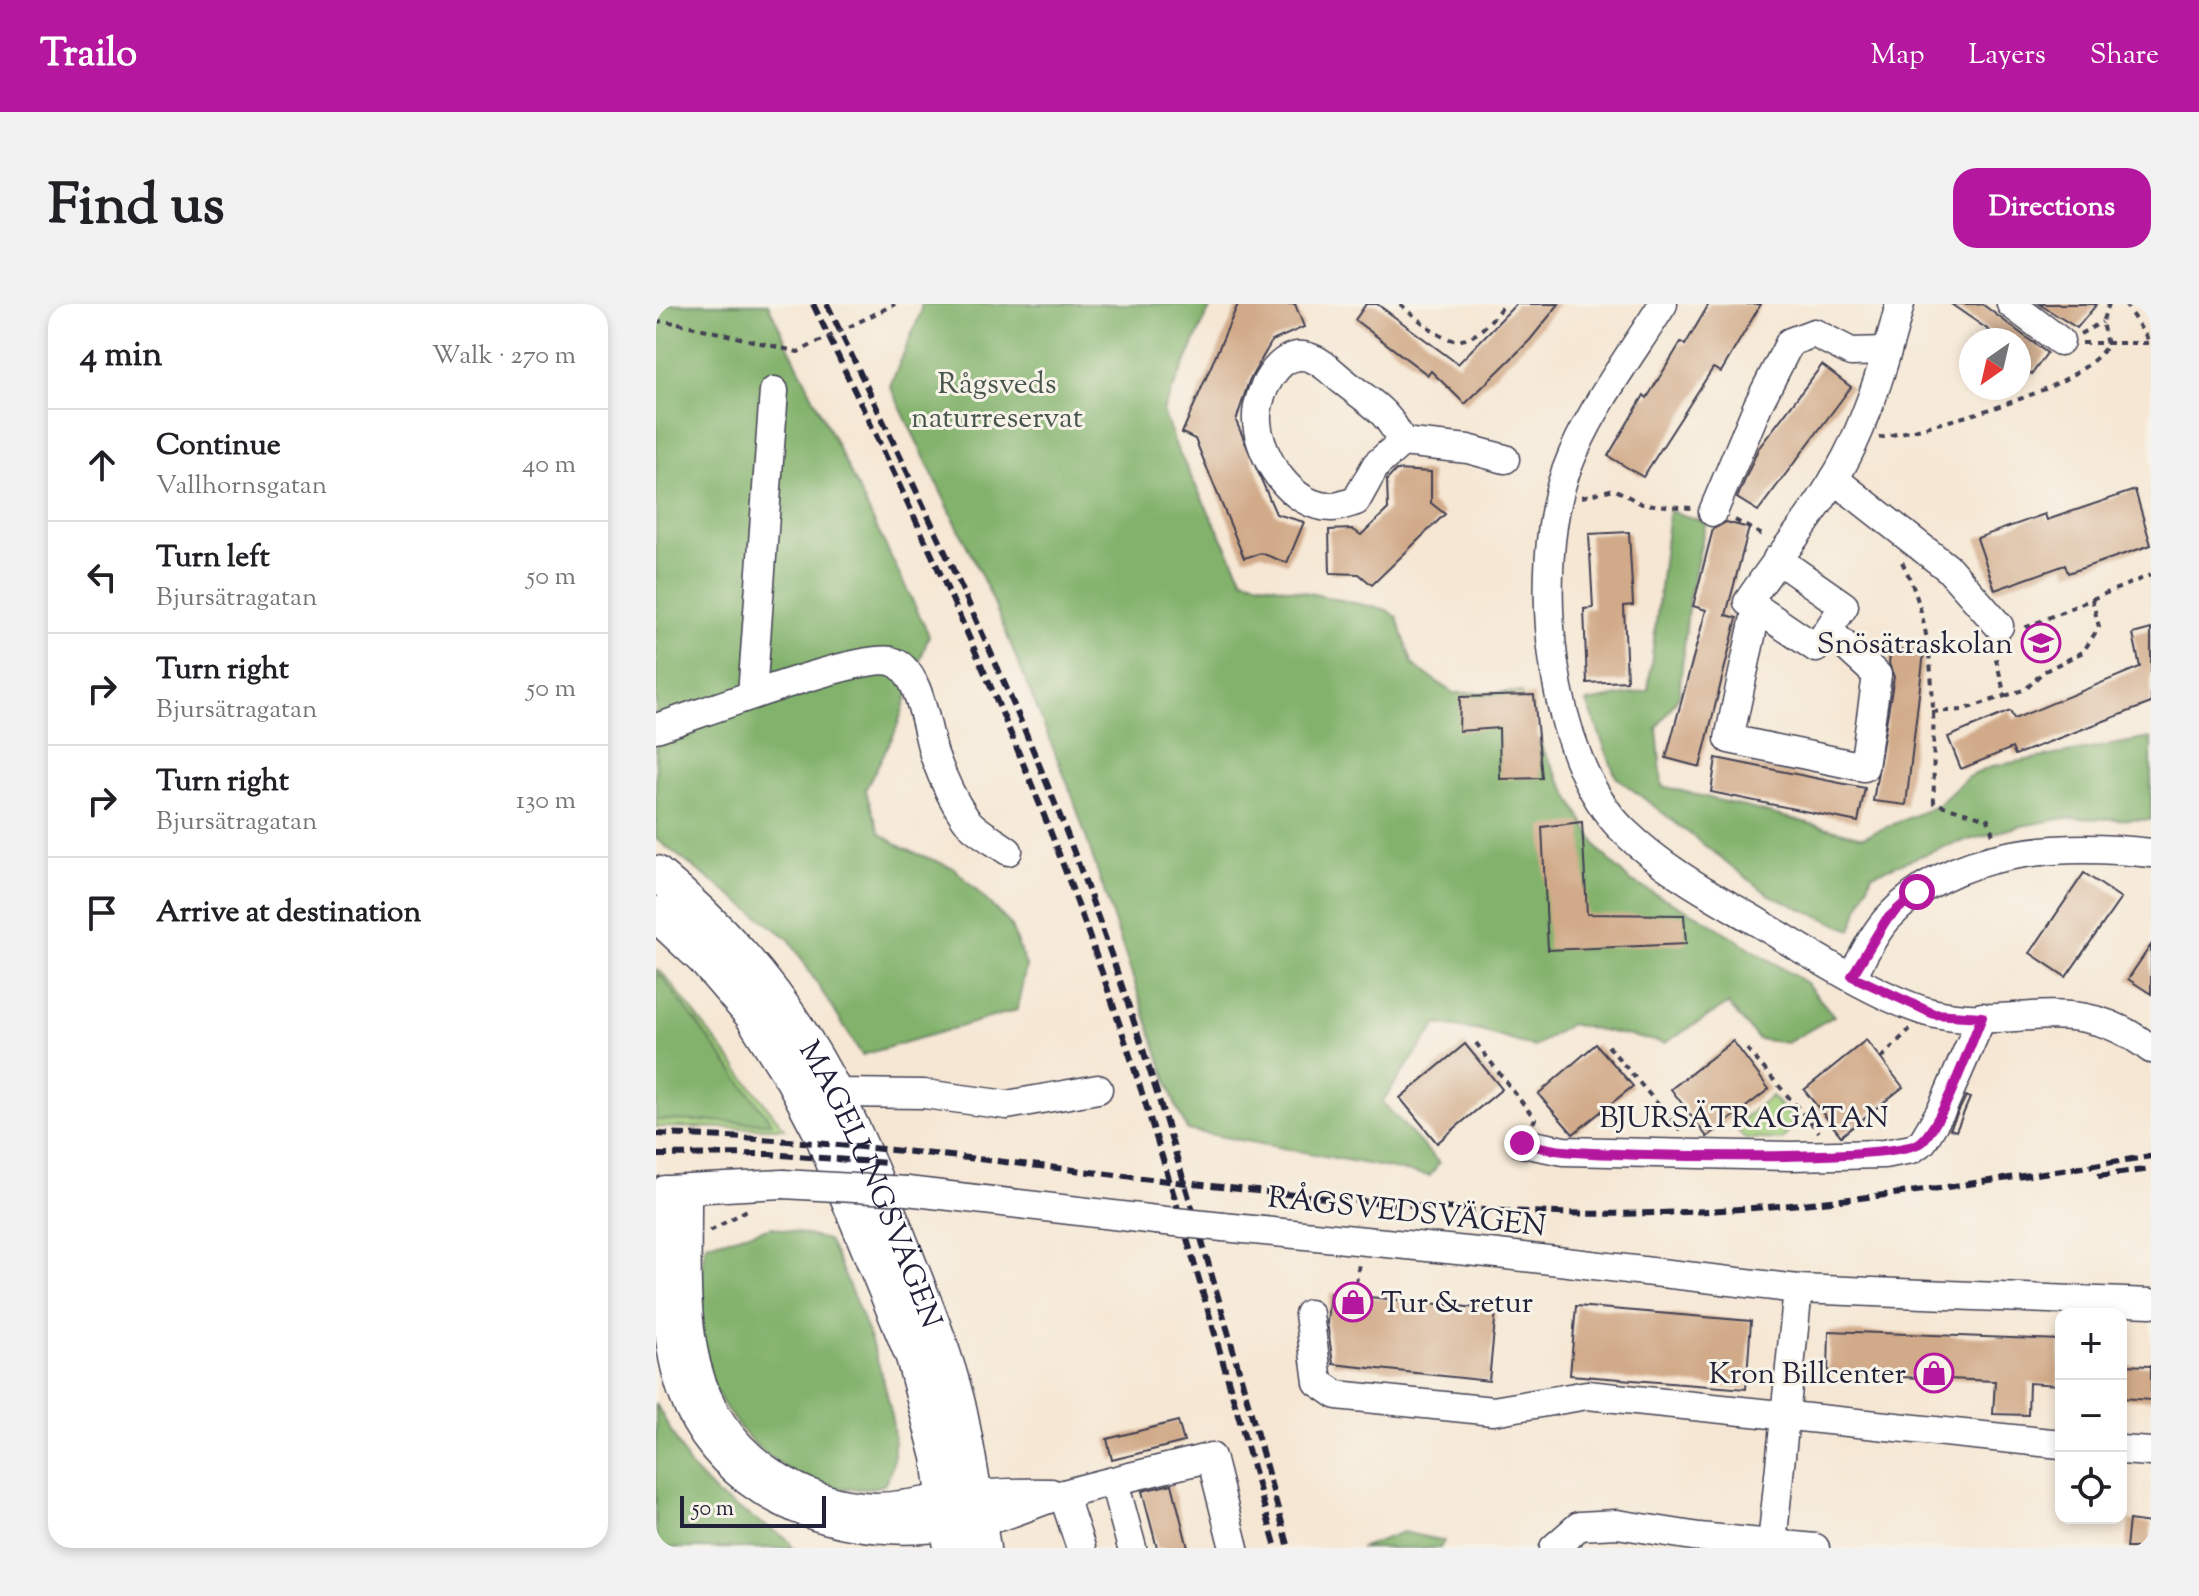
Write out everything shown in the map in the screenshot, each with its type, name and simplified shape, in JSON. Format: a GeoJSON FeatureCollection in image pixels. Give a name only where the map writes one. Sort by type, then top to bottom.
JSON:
{"type":"FeatureCollection","features":[{"type":"Feature","properties":{"kind":"main road","name":"MAGELUNGSVÄGEN"},"geometry":{"type":"LineString","coordinates":[[656,873],[732,943],[777,996],[837,1093],[926,1307],[957,1401],[963,1523]]}},
{"type":"Feature","properties":{"kind":"main road","name":"MAGELUNGSVÄGEN"},"geometry":{"type":"LineString","coordinates":[[656,914],[703,958],[751,1014],[793,1080],[822,1135],[913,1357],[936,1444],[963,1523]]}},
{"type":"Feature","properties":{"kind":"street"},"geometry":{"type":"LineString","coordinates":[[1663,304],[1584,429],[1560,493],[1552,538],[1550,587],[1555,668],[1564,719],[1590,784],[1624,832],[1664,866],[1852,976],[1934,1014],[1982,1017],[2045,1014],[2099,1019],[2151,1049]]}},
{"type":"Feature","properties":{"kind":"street"},"geometry":{"type":"LineString","coordinates":[[1777,559],[1844,606],[1816,648],[1748,602],[1777,559],[1834,479],[1853,443],[1887,351],[1900,304]]}},
{"type":"Feature","properties":{"kind":"street"},"geometry":{"type":"LineString","coordinates":[[2011,304],[2060,341]]}},
{"type":"Feature","properties":{"kind":"street"},"geometry":{"type":"LineString","coordinates":[[1713,512],[1758,405],[1790,342],[1814,333],[1851,352],[1887,351]]}},
{"type":"Feature","properties":{"kind":"street"},"geometry":{"type":"LineString","coordinates":[[1402,442],[1391,418],[1321,361],[1304,355],[1286,360],[1272,373],[1262,394],[1257,420],[1273,468],[1288,489],[1331,508],[1356,501],[1376,465],[1402,442],[1468,449],[1505,459]]}},
{"type":"Feature","properties":{"kind":"street"},"geometry":{"type":"LineString","coordinates":[[752,695],[774,391]]}},
{"type":"Feature","properties":{"kind":"street"},"geometry":{"type":"LineString","coordinates":[[1834,479],[1949,569],[2001,622]]}},
{"type":"Feature","properties":{"kind":"street"},"geometry":{"type":"LineString","coordinates":[[1757,608],[1729,739],[1864,767],[1877,675],[1828,630]]}},
{"type":"Feature","properties":{"kind":"street"},"geometry":{"type":"LineString","coordinates":[[656,728],[752,695],[873,661],[893,661],[908,672],[920,697],[934,754],[947,789],[967,822],[1008,851]]}},
{"type":"Feature","properties":{"kind":"street"},"geometry":{"type":"LineString","coordinates":[[1852,976],[1886,920],[1941,876],[2052,848],[2097,846],[2151,853]]}},
{"type":"Feature","properties":{"kind":"street","name":"BJURSÄTRAGATAN"},"geometry":{"type":"LineString","coordinates":[[1522,1143],[1564,1151],[1688,1154],[1884,1154],[1912,1149],[1923,1141],[1942,1109],[1982,1017]]}},
{"type":"Feature","properties":{"kind":"street"},"geometry":{"type":"LineString","coordinates":[[837,1093],[924,1094],[1007,1105],[1098,1089]]}},
{"type":"Feature","properties":{"kind":"street","name":"RÅGSVEDSVÄGEN"},"geometry":{"type":"LineString","coordinates":[[669,1190],[783,1184],[907,1191],[1798,1289],[2151,1303]]}},
{"type":"Feature","properties":{"kind":"street"},"geometry":{"type":"LineString","coordinates":[[669,1190],[668,1331],[683,1394],[707,1440],[738,1476],[787,1507],[837,1524],[875,1530],[963,1523],[1007,1491],[1063,1494],[1211,1457],[1234,1548]]}},
{"type":"Feature","properties":{"kind":"street"},"geometry":{"type":"LineString","coordinates":[[669,1190],[688,1234],[690,1332],[699,1379],[720,1423],[745,1453],[799,1489],[836,1502],[963,1523]]}},
{"type":"Feature","properties":{"kind":"street"},"geometry":{"type":"LineString","coordinates":[[1772,1544],[1798,1289]]}},
{"type":"Feature","properties":{"kind":"street"},"geometry":{"type":"LineString","coordinates":[[1309,1314],[1318,1382],[1337,1395],[1493,1411],[1587,1395],[2055,1443]]}},
{"type":"Feature","properties":{"kind":"street"},"geometry":{"type":"LineString","coordinates":[[2127,1450],[2151,1452]]}},
{"type":"Feature","properties":{"kind":"street"},"geometry":{"type":"LineString","coordinates":[[1114,1482],[1132,1548]]}},
{"type":"Feature","properties":{"kind":"street"},"geometry":{"type":"LineString","coordinates":[[1063,1494],[1081,1548]]}},
{"type":"Feature","properties":{"kind":"street"},"geometry":{"type":"LineString","coordinates":[[1554,1548],[1579,1526],[1617,1524],[1628,1538],[1815,1548]]}},
{"type":"Feature","properties":{"kind":"path"},"geometry":{"type":"LineString","coordinates":[[656,321],[678,323],[798,352],[895,304]]}},
{"type":"Feature","properties":{"kind":"path"},"geometry":{"type":"LineString","coordinates":[[1400,304],[1438,336],[1452,343],[1467,340],[1504,304]]}},
{"type":"Feature","properties":{"kind":"path"},"geometry":{"type":"LineString","coordinates":[[1874,439],[1952,421],[2046,388],[2100,357],[2107,345],[2102,322],[2109,304]]}},
{"type":"Feature","properties":{"kind":"path"},"geometry":{"type":"LineString","coordinates":[[2125,304],[2151,343]]}},
{"type":"Feature","properties":{"kind":"path"},"geometry":{"type":"LineString","coordinates":[[2107,345],[2151,343]]}},
{"type":"Feature","properties":{"kind":"path"},"geometry":{"type":"LineString","coordinates":[[1580,498],[1614,489],[1642,504]]}},
{"type":"Feature","properties":{"kind":"path"},"geometry":{"type":"LineString","coordinates":[[1891,553],[1902,562],[1924,619],[1932,712],[1934,803],[1988,819]]}},
{"type":"Feature","properties":{"kind":"path"},"geometry":{"type":"LineString","coordinates":[[2005,696],[2001,622],[2092,599],[2151,575]]}},
{"type":"Feature","properties":{"kind":"path"},"geometry":{"type":"LineString","coordinates":[[1932,712],[1962,710],[2026,689],[2043,672],[2083,652],[2099,627],[2092,599]]}},
{"type":"Feature","properties":{"kind":"path"},"geometry":{"type":"LineString","coordinates":[[1881,1058],[1914,1024]]}},
{"type":"Feature","properties":{"kind":"path"},"geometry":{"type":"LineString","coordinates":[[1476,1043],[1535,1119],[1522,1143]]}},
{"type":"Feature","properties":{"kind":"path"},"geometry":{"type":"LineString","coordinates":[[1608,1046],[1687,1138],[1688,1154]]}},
{"type":"Feature","properties":{"kind":"path"},"geometry":{"type":"LineString","coordinates":[[1747,1049],[1828,1142],[1830,1155]]}},
{"type":"Feature","properties":{"kind":"path"},"geometry":{"type":"LineString","coordinates":[[688,1234],[707,1232],[757,1205]]}},
{"type":"Feature","properties":{"kind":"path"},"geometry":{"type":"LineString","coordinates":[[1354,1295],[1360,1257]]}},
{"type":"Feature","properties":{"kind":"green space"},"geometry":{"type":"Polygon","coordinates":[[[656,304],[768,304],[929,635],[895,732],[865,790],[880,833],[903,848],[954,868],[1010,924],[1026,966],[1017,1010],[862,1055],[789,939],[656,839],[656,304]]]}},
{"type":"Feature","properties":{"kind":"green space","name":"Rågsveds naturreservat"},"geometry":{"type":"Polygon","coordinates":[[[921,304],[1212,304],[1163,411],[1177,449],[1243,579],[1387,610],[1397,617],[1413,665],[1453,693],[1522,692],[1531,728],[1599,850],[1630,881],[1699,916],[1806,983],[1834,1016],[1787,1043],[1758,1039],[1728,1004],[1665,1043],[1570,1024],[1534,1047],[1481,1031],[1437,1024],[1382,1102],[1439,1163],[1430,1176],[1187,1130],[1175,1104],[1071,792],[991,596],[890,386],[921,312],[921,304]]]}},
{"type":"Feature","properties":{"kind":"green space"},"geometry":{"type":"Polygon","coordinates":[[[1669,511],[1706,522],[1689,598],[1679,696],[1657,728],[1662,786],[1863,837],[1937,806],[1968,777],[1993,766],[2151,738],[2151,820],[2065,818],[1950,845],[1872,874],[1851,930],[1769,895],[1616,777],[1587,702],[1648,691],[1669,511]]]}},
{"type":"Feature","properties":{"kind":"green space"},"geometry":{"type":"Polygon","coordinates":[[[656,969],[665,976],[784,1128],[656,1127],[656,969]]]}},
{"type":"Feature","properties":{"kind":"green space"},"geometry":{"type":"Polygon","coordinates":[[[656,973],[663,978],[772,1123],[656,1120],[656,973]]]}},
{"type":"Feature","properties":{"kind":"green space"},"geometry":{"type":"Polygon","coordinates":[[[1771,1096],[1796,1123],[1782,1140],[1744,1138],[1734,1126],[1771,1096]]]}},
{"type":"Feature","properties":{"kind":"green space"},"geometry":{"type":"Polygon","coordinates":[[[773,1227],[828,1240],[850,1289],[874,1349],[890,1410],[893,1462],[884,1485],[856,1489],[828,1486],[802,1477],[777,1462],[735,1422],[708,1373],[701,1308],[706,1244],[773,1227]]]}},
{"type":"Feature","properties":{"kind":"green space"},"geometry":{"type":"Polygon","coordinates":[[[656,1404],[691,1468],[718,1496],[787,1539],[793,1548],[656,1548],[656,1404]]]}},
{"type":"Feature","properties":{"kind":"green space"},"geometry":{"type":"Polygon","coordinates":[[[1403,1532],[1444,1541],[1440,1548],[1360,1548],[1403,1532]]]}},
{"type":"Feature","properties":{"kind":"building"},"geometry":{"type":"Polygon","coordinates":[[[1238,304],[1295,304],[1304,327],[1272,341],[1249,381],[1236,421],[1276,514],[1304,522],[1287,563],[1261,553],[1244,558],[1195,439],[1182,433],[1238,304]]]}},
{"type":"Feature","properties":{"kind":"building"},"geometry":{"type":"Polygon","coordinates":[[[1366,304],[1377,304],[1458,364],[1516,304],[1559,304],[1530,340],[1465,404],[1431,371],[1428,375],[1355,320],[1366,304]]]}},
{"type":"Feature","properties":{"kind":"building"},"geometry":{"type":"Polygon","coordinates":[[[1709,304],[1761,304],[1721,372],[1713,368],[1643,477],[1608,456],[1644,395],[1647,398],[1681,342],[1685,345],[1709,304]]]}},
{"type":"Feature","properties":{"kind":"building"},"geometry":{"type":"Polygon","coordinates":[[[1951,304],[1982,304],[2014,328],[1986,328],[1951,304]]]}},
{"type":"Feature","properties":{"kind":"building"},"geometry":{"type":"Polygon","coordinates":[[[2039,304],[2097,304],[2077,328],[2039,304]]]}},
{"type":"Feature","properties":{"kind":"building"},"geometry":{"type":"Polygon","coordinates":[[[2031,341],[2047,353],[2031,373],[2031,341]]]}},
{"type":"Feature","properties":{"kind":"building"},"geometry":{"type":"Polygon","coordinates":[[[1822,365],[1851,387],[1758,511],[1737,498],[1758,449],[1822,365]]]}},
{"type":"Feature","properties":{"kind":"building"},"geometry":{"type":"Polygon","coordinates":[[[1396,470],[1431,472],[1431,503],[1445,514],[1372,585],[1359,574],[1330,573],[1329,530],[1352,529],[1361,535],[1388,509],[1387,480],[1396,470]]]}},
{"type":"Feature","properties":{"kind":"building"},"geometry":{"type":"Polygon","coordinates":[[[2135,490],[2151,545],[2068,573],[2065,565],[1995,590],[1977,538],[2045,514],[2047,520],[2135,490]]]}},
{"type":"Feature","properties":{"kind":"building"},"geometry":{"type":"Polygon","coordinates":[[[1726,522],[1749,528],[1726,615],[1737,618],[1700,767],[1666,758],[1706,610],[1693,606],[1713,529],[1726,522]]]}},
{"type":"Feature","properties":{"kind":"building"},"geometry":{"type":"Polygon","coordinates":[[[1629,532],[1633,605],[1624,606],[1627,681],[1587,683],[1584,609],[1593,608],[1589,534],[1629,532]]]}},
{"type":"Feature","properties":{"kind":"building"},"geometry":{"type":"Polygon","coordinates":[[[2151,629],[2151,703],[2015,755],[2012,748],[1961,769],[1948,737],[2010,711],[2014,719],[2140,667],[2133,634],[2151,629]]]}},
{"type":"Feature","properties":{"kind":"building"},"geometry":{"type":"Polygon","coordinates":[[[1891,648],[1924,652],[1906,805],[1873,801],[1894,677],[1889,663],[1891,648]]]}},
{"type":"Feature","properties":{"kind":"building"},"geometry":{"type":"Polygon","coordinates":[[[1534,695],[1542,778],[1500,779],[1499,728],[1459,731],[1460,697],[1534,695]]]}},
{"type":"Feature","properties":{"kind":"building"},"geometry":{"type":"Polygon","coordinates":[[[1716,758],[1865,788],[1858,822],[1711,792],[1716,758]]]}},
{"type":"Feature","properties":{"kind":"building"},"geometry":{"type":"Polygon","coordinates":[[[1582,822],[1587,914],[1684,915],[1686,944],[1548,950],[1542,827],[1582,822]]]}},
{"type":"Feature","properties":{"kind":"building"},"geometry":{"type":"Polygon","coordinates":[[[2084,873],[2121,898],[2066,977],[2030,953],[2084,873]]]}},
{"type":"Feature","properties":{"kind":"building"},"geometry":{"type":"Polygon","coordinates":[[[2151,945],[2151,994],[2128,979],[2151,945]]]}},
{"type":"Feature","properties":{"kind":"building"},"geometry":{"type":"Polygon","coordinates":[[[1866,1040],[1903,1087],[1841,1136],[1804,1090],[1866,1040]]]}},
{"type":"Feature","properties":{"kind":"building"},"geometry":{"type":"Polygon","coordinates":[[[1733,1041],[1769,1089],[1707,1137],[1671,1089],[1733,1041]]]}},
{"type":"Feature","properties":{"kind":"building"},"geometry":{"type":"Polygon","coordinates":[[[1465,1044],[1502,1089],[1437,1143],[1400,1098],[1465,1044]]]}},
{"type":"Feature","properties":{"kind":"building"},"geometry":{"type":"Polygon","coordinates":[[[1596,1044],[1633,1086],[1573,1134],[1538,1094],[1596,1044]]]}},
{"type":"Feature","properties":{"kind":"building"},"geometry":{"type":"Polygon","coordinates":[[[1966,1096],[1970,1098],[1956,1131],[1950,1129],[1966,1096]]]}},
{"type":"Feature","properties":{"kind":"building"},"geometry":{"type":"Polygon","coordinates":[[[1330,1293],[1496,1310],[1489,1381],[1333,1364],[1327,1322],[1330,1293]]]}},
{"type":"Feature","properties":{"kind":"building"},"geometry":{"type":"Polygon","coordinates":[[[1576,1306],[1751,1321],[1746,1389],[1570,1375],[1576,1306]]]}},
{"type":"Feature","properties":{"kind":"building"},"geometry":{"type":"Polygon","coordinates":[[[1829,1331],[2055,1340],[2055,1385],[2029,1383],[2028,1415],[1993,1414],[1995,1381],[1828,1374],[1829,1331]]]}},
{"type":"Feature","properties":{"kind":"building"},"geometry":{"type":"Polygon","coordinates":[[[2127,1365],[2151,1366],[2151,1400],[2127,1398],[2127,1365]]]}},
{"type":"Feature","properties":{"kind":"building"},"geometry":{"type":"Polygon","coordinates":[[[1178,1421],[1184,1442],[1112,1460],[1107,1439],[1178,1421]]]}},
{"type":"Feature","properties":{"kind":"building"},"geometry":{"type":"Polygon","coordinates":[[[1172,1484],[1188,1548],[1157,1548],[1142,1491],[1172,1484]]]}},
{"type":"Feature","properties":{"kind":"building"},"geometry":{"type":"Polygon","coordinates":[[[2129,1520],[2151,1523],[2151,1548],[2126,1548],[2129,1520]]]}},
{"type":"Feature","properties":{"kind":"railway"},"geometry":{"type":"LineString","coordinates":[[813,304],[965,629],[1022,761],[1082,916],[1171,1185],[1276,1548]]}},
{"type":"Feature","properties":{"kind":"railway"},"geometry":{"type":"LineString","coordinates":[[827,304],[949,561],[1062,821],[1156,1090],[1289,1548]]}},
{"type":"Feature","properties":{"kind":"railway"},"geometry":{"type":"LineString","coordinates":[[656,1134],[882,1149],[1332,1199],[1558,1213],[1632,1214],[1781,1206],[1930,1189],[2151,1156]]}},
{"type":"Feature","properties":{"kind":"railway"},"geometry":{"type":"LineString","coordinates":[[656,1155],[769,1154],[888,1163]]}},
{"type":"Feature","properties":{"kind":"railway"},"geometry":{"type":"LineString","coordinates":[[2098,1176],[2151,1169]]}},
{"type":"Feature","properties":{"kind":"place","name":"Snösätraskolan"},"geometry":{"type":"Point","coordinates":[2041,643]}},
{"type":"Feature","properties":{"kind":"place","name":"Tur & retur"},"geometry":{"type":"Point","coordinates":[1353,1302]}},
{"type":"Feature","properties":{"kind":"place","name":"Kron Billcenter"},"geometry":{"type":"Point","coordinates":[1934,1373]}},
{"type":"Feature","properties":{"kind":"route"},"geometry":{"type":"LineString","coordinates":[[1522,1143],[1564,1151],[1791,1156],[1884,1154],[1912,1149],[1923,1141],[1942,1109],[1982,1017],[1934,1014],[1852,976],[1886,920],[1917,892]]}}]}
